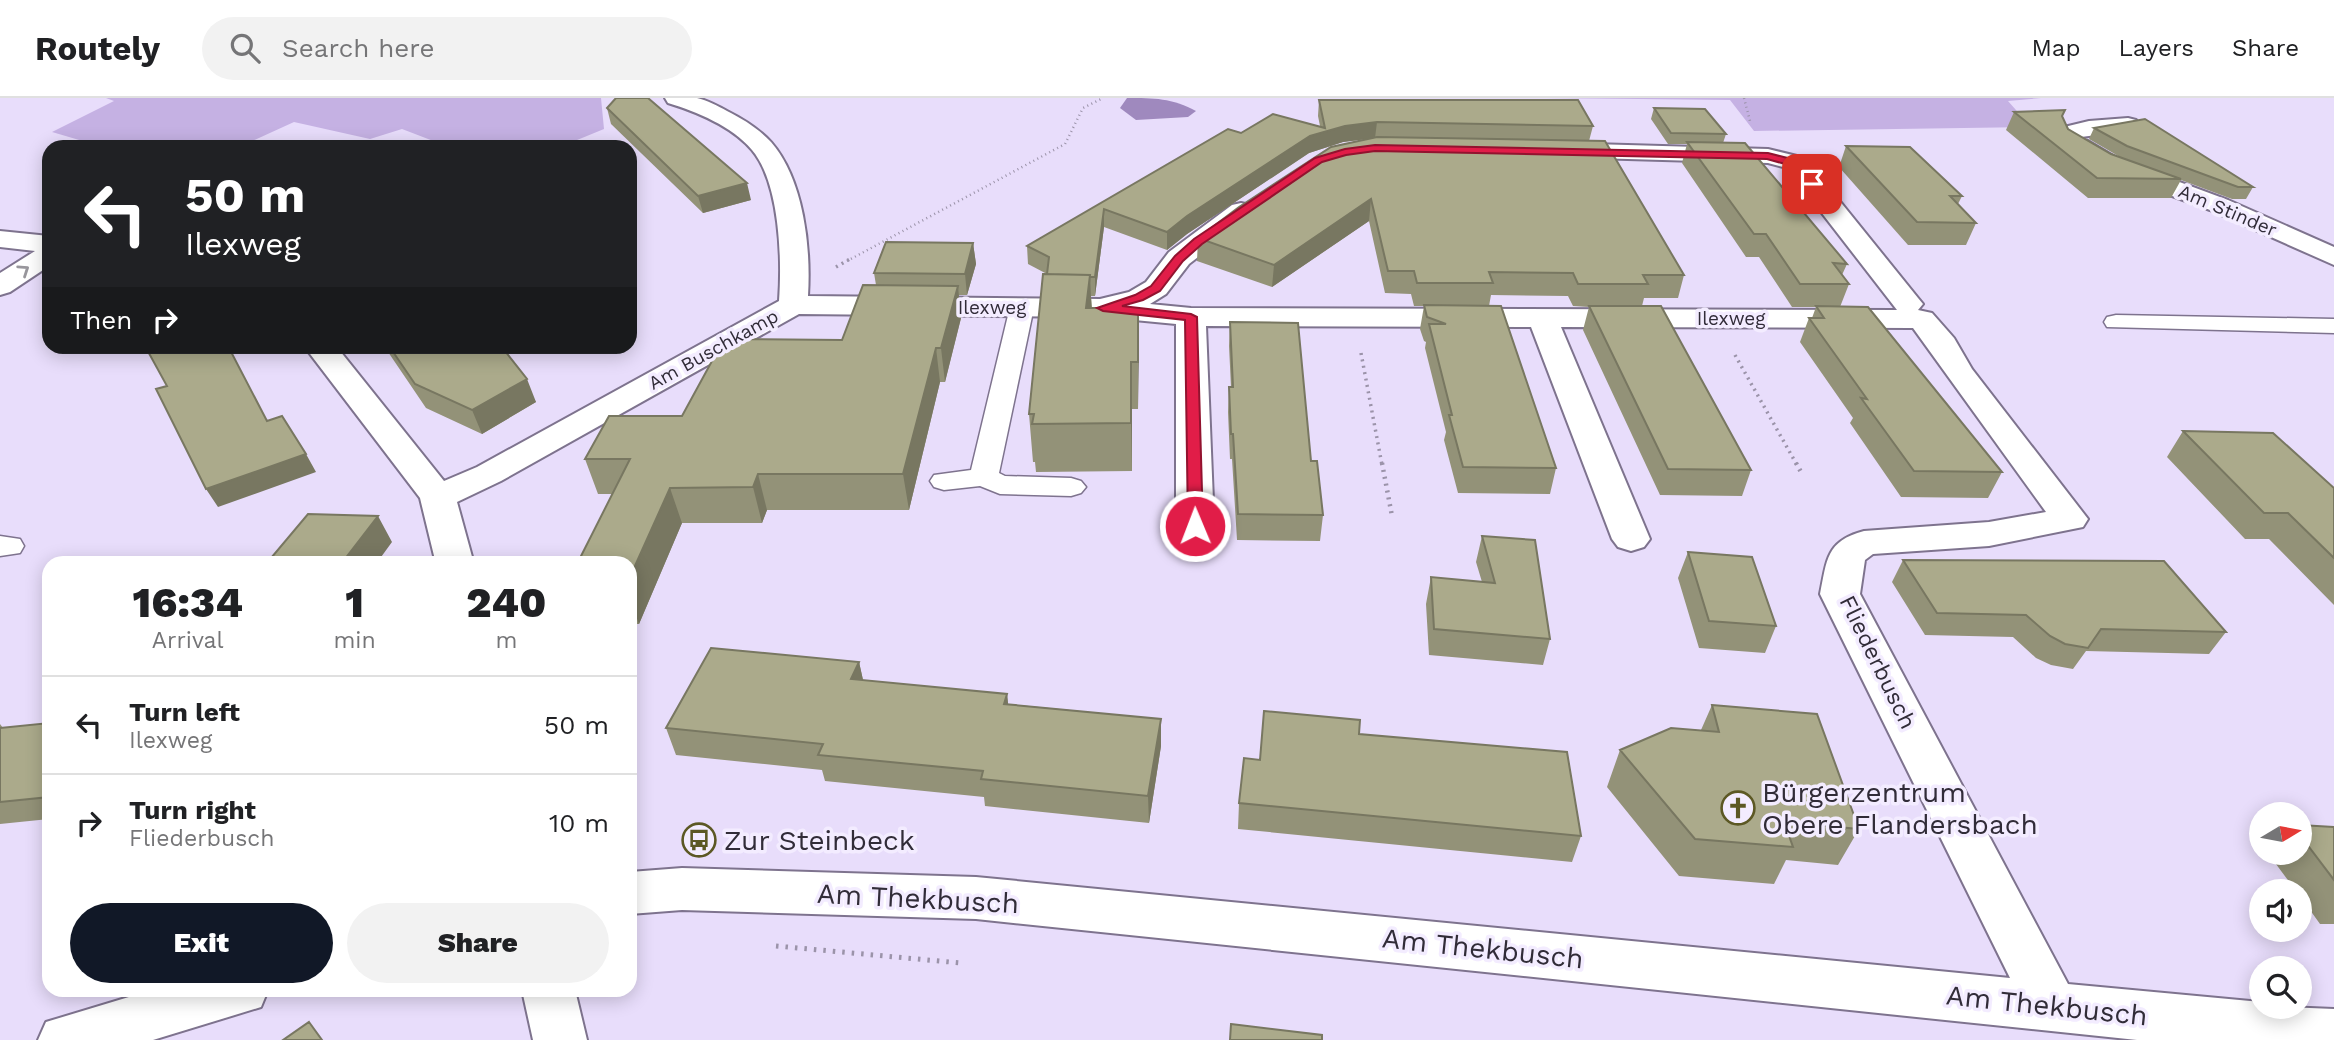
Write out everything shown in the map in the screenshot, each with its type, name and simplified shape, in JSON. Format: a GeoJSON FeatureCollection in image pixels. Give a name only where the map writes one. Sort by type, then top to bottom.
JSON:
{"type":"FeatureCollection","features":[{"type":"Feature","properties":{"kind":"street","name":"Am Buschkamp"},"geometry":{"type":"LineString","coordinates":[[438,497],[489,474],[793,305],[795,289],[789,228],[776,169],[763,148],[742,130],[690,102],[676,98]]}},
{"type":"Feature","properties":{"kind":"street","name":"Am Stinder"},"geometry":{"type":"LineString","coordinates":[[2128,125],[2079,130],[2068,133],[2069,140],[2111,165],[2219,205],[2334,257]]}},
{"type":"Feature","properties":{"kind":"street","name":"Fliederbusch"},"geometry":{"type":"LineString","coordinates":[[1528,149],[1768,156],[1796,163],[1943,345],[1958,372],[2070,519],[1989,534],[1864,543],[1847,555],[1840,594],[2052,1006]]}},
{"type":"Feature","properties":{"kind":"street"},"geometry":{"type":"LineString","coordinates":[[1103,308],[1139,298],[1156,288],[1179,258],[1262,197]]}},
{"type":"Feature","properties":{"kind":"street"},"geometry":{"type":"LineString","coordinates":[[0,239],[42,242]]}},
{"type":"Feature","properties":{"kind":"street"},"geometry":{"type":"LineString","coordinates":[[0,286],[42,259]]}},
{"type":"Feature","properties":{"kind":"street","name":"Ilexweg"},"geometry":{"type":"LineString","coordinates":[[793,305],[1103,308],[1191,317],[1713,318],[1914,311]]}},
{"type":"Feature","properties":{"kind":"street"},"geometry":{"type":"LineString","coordinates":[[1191,317],[1195,526]]}},
{"type":"Feature","properties":{"kind":"street"},"geometry":{"type":"LineString","coordinates":[[1542,318],[1631,539]]}},
{"type":"Feature","properties":{"kind":"street"},"geometry":{"type":"LineString","coordinates":[[325,354],[438,497],[453,556]]}},
{"type":"Feature","properties":{"kind":"street","name":"Am Thekbusch"},"geometry":{"type":"LineString","coordinates":[[637,892],[682,889],[976,898],[2334,1035]]}},
{"type":"Feature","properties":{"kind":"street"},"geometry":{"type":"LineString","coordinates":[[65,1040],[217,997]]}},
{"type":"Feature","properties":{"kind":"street"},"geometry":{"type":"LineString","coordinates":[[550,997],[561,1040]]}},
{"type":"Feature","properties":{"kind":"lane"},"geometry":{"type":"LineString","coordinates":[[984,477],[1022,307]]}},
{"type":"Feature","properties":{"kind":"lane"},"geometry":{"type":"LineString","coordinates":[[2116,322],[2334,326]]}},
{"type":"Feature","properties":{"kind":"lane"},"geometry":{"type":"LineString","coordinates":[[944,481],[984,477],[1000,485],[1072,487]]}},
{"type":"Feature","properties":{"kind":"path"},"geometry":{"type":"LineString","coordinates":[[832,269],[1065,144],[1083,108],[1103,98]]}},
{"type":"Feature","properties":{"kind":"path"},"geometry":{"type":"LineString","coordinates":[[1354,317],[1392,516]]}},
{"type":"Feature","properties":{"kind":"path"},"geometry":{"type":"LineString","coordinates":[[1713,318],[1801,472]]}},
{"type":"Feature","properties":{"kind":"path"},"geometry":{"type":"LineString","coordinates":[[776,946],[961,963]]}},
{"type":"Feature","properties":{"kind":"shaded area"},"geometry":{"type":"Polygon","coordinates":[[[106,98],[601,98],[604,129],[577,140],[431,140],[402,129],[370,139],[294,122],[254,140],[79,140],[52,132],[114,101],[106,98]]]}},
{"type":"Feature","properties":{"kind":"shaded area"},"geometry":{"type":"Polygon","coordinates":[[[1127,98],[1179,103],[1196,111],[1188,117],[1136,120],[1120,108],[1127,98]]]}},
{"type":"Feature","properties":{"kind":"shaded area"},"geometry":{"type":"Polygon","coordinates":[[[1546,98],[2041,98],[2008,101],[2031,127],[1754,131],[1730,100],[1546,98]]]}},
{"type":"Feature","properties":{"kind":"building"},"geometry":{"type":"Polygon","coordinates":[[[616,98],[648,98],[747,183],[698,196],[607,108],[616,98]]]}},
{"type":"Feature","properties":{"kind":"building"},"geometry":{"type":"Polygon","coordinates":[[[1319,100],[1578,100],[1593,126],[1377,122],[1345,126],[1310,136],[1187,216],[1167,232],[1104,209],[1095,277],[1047,274],[1049,257],[1027,246],[1228,129],[1241,133],[1273,114],[1325,128],[1319,100]]]}},
{"type":"Feature","properties":{"kind":"building"},"geometry":{"type":"Polygon","coordinates":[[[1654,108],[1705,109],[1726,134],[1671,133],[1654,108]]]}},
{"type":"Feature","properties":{"kind":"building"},"geometry":{"type":"Polygon","coordinates":[[[2065,110],[2062,116],[2068,129],[2111,154],[2181,179],[2097,178],[2014,112],[2065,110]]]}},
{"type":"Feature","properties":{"kind":"building"},"geometry":{"type":"Polygon","coordinates":[[[2145,119],[2253,187],[2238,187],[2127,146],[2094,128],[2145,119]]]}},
{"type":"Feature","properties":{"kind":"building"},"geometry":{"type":"Polygon","coordinates":[[[1377,137],[1605,141],[1684,275],[1643,275],[1648,284],[1578,284],[1573,273],[1489,272],[1493,283],[1417,283],[1414,271],[1388,271],[1371,199],[1274,265],[1198,238],[1239,207],[1331,147],[1377,137]]]}},
{"type":"Feature","properties":{"kind":"building"},"geometry":{"type":"Polygon","coordinates":[[[1687,142],[1745,143],[1847,264],[1833,263],[1849,284],[1800,284],[1766,234],[1754,234],[1687,142]]]}},
{"type":"Feature","properties":{"kind":"building"},"geometry":{"type":"Polygon","coordinates":[[[1846,146],[1910,147],[1962,196],[1950,196],[1976,223],[1917,222],[1846,146]]]}},
{"type":"Feature","properties":{"kind":"building"},"geometry":{"type":"Polygon","coordinates":[[[886,242],[973,243],[965,274],[874,273],[886,242]]]}},
{"type":"Feature","properties":{"kind":"building"},"geometry":{"type":"Polygon","coordinates":[[[1043,274],[1090,275],[1086,308],[1138,308],[1138,362],[1131,362],[1131,423],[1032,424],[1034,414],[1029,414],[1043,274]]]}},
{"type":"Feature","properties":{"kind":"building"},"geometry":{"type":"Polygon","coordinates":[[[863,285],[958,286],[941,348],[936,348],[903,474],[758,474],[753,487],[670,488],[637,561],[637,556],[581,556],[630,459],[585,459],[609,416],[682,416],[724,339],[842,340],[863,285]]]}},
{"type":"Feature","properties":{"kind":"building"},"geometry":{"type":"Polygon","coordinates":[[[1424,305],[1501,306],[1556,468],[1463,467],[1429,324],[1446,324],[1427,317],[1424,305]]]}},
{"type":"Feature","properties":{"kind":"building"},"geometry":{"type":"Polygon","coordinates":[[[1589,306],[1661,306],[1751,470],[1668,469],[1589,306]]]}},
{"type":"Feature","properties":{"kind":"building"},"geometry":{"type":"Polygon","coordinates":[[[1816,306],[1868,307],[2002,472],[1914,471],[1861,398],[1867,399],[1809,318],[1824,318],[1816,306]]]}},
{"type":"Feature","properties":{"kind":"building"},"geometry":{"type":"Polygon","coordinates":[[[1230,322],[1298,323],[1311,461],[1317,461],[1323,515],[1238,514],[1229,387],[1233,387],[1230,322]]]}},
{"type":"Feature","properties":{"kind":"building"},"geometry":{"type":"Polygon","coordinates":[[[149,354],[232,354],[267,421],[282,416],[306,454],[206,489],[156,389],[167,386],[149,354]]]}},
{"type":"Feature","properties":{"kind":"building"},"geometry":{"type":"Polygon","coordinates":[[[394,354],[507,354],[527,379],[472,410],[415,384],[394,354]]]}},
{"type":"Feature","properties":{"kind":"building"},"geometry":{"type":"Polygon","coordinates":[[[2183,431],[2273,433],[2334,488],[2334,558],[2288,513],[2264,513],[2183,431]]]}},
{"type":"Feature","properties":{"kind":"building"},"geometry":{"type":"Polygon","coordinates":[[[308,514],[378,516],[347,556],[273,556],[308,514]]]}},
{"type":"Feature","properties":{"kind":"building"},"geometry":{"type":"Polygon","coordinates":[[[1482,536],[1535,540],[1550,639],[1434,629],[1431,577],[1495,583],[1482,536]]]}},
{"type":"Feature","properties":{"kind":"building"},"geometry":{"type":"Polygon","coordinates":[[[1688,552],[1752,557],[1776,626],[1709,621],[1688,552]]]}},
{"type":"Feature","properties":{"kind":"building"},"geometry":{"type":"Polygon","coordinates":[[[1903,560],[2164,561],[2226,632],[2101,629],[2088,648],[2065,644],[2050,636],[2026,615],[1937,613],[1903,560]]]}},
{"type":"Feature","properties":{"kind":"building"},"geometry":{"type":"Polygon","coordinates":[[[711,648],[859,662],[851,679],[1007,694],[1004,704],[1161,719],[1148,796],[981,779],[983,771],[818,755],[823,744],[666,728],[711,648]]]}},
{"type":"Feature","properties":{"kind":"building"},"geometry":{"type":"Polygon","coordinates":[[[1712,705],[1817,714],[1859,829],[1784,822],[1793,847],[1695,839],[1620,750],[1671,728],[1719,732],[1712,705]]]}},
{"type":"Feature","properties":{"kind":"building"},"geometry":{"type":"Polygon","coordinates":[[[1264,711],[1360,720],[1359,734],[1567,752],[1581,836],[1239,803],[1244,758],[1260,760],[1264,711]]]}},
{"type":"Feature","properties":{"kind":"building"},"geometry":{"type":"Polygon","coordinates":[[[42,724],[42,798],[0,802],[0,728],[42,724]]]}},
{"type":"Feature","properties":{"kind":"building"},"geometry":{"type":"Polygon","coordinates":[[[2312,826],[2334,827],[2334,880],[2312,851],[2312,826]]]}},
{"type":"Feature","properties":{"kind":"building"},"geometry":{"type":"Polygon","coordinates":[[[309,1022],[322,1040],[283,1040],[309,1022]]]}},
{"type":"Feature","properties":{"kind":"building"},"geometry":{"type":"Polygon","coordinates":[[[1231,1024],[1322,1035],[1322,1040],[1230,1040],[1231,1024]]]}},
{"type":"Feature","properties":{"kind":"place","name":"Bürgerzentrum Obere Flandersbach"},"geometry":{"type":"Point","coordinates":[1738,808]}},
{"type":"Feature","properties":{"kind":"place","name":"Zur Steinbeck"},"geometry":{"type":"Point","coordinates":[699,840]}},
{"type":"Feature","properties":{"kind":"route"},"geometry":{"type":"LineString","coordinates":[[1195,526],[1191,317],[1103,308],[1139,298],[1156,288],[1179,258],[1198,242],[1318,160],[1345,152],[1375,148],[1768,156],[1796,163],[1812,184]]}}]}
